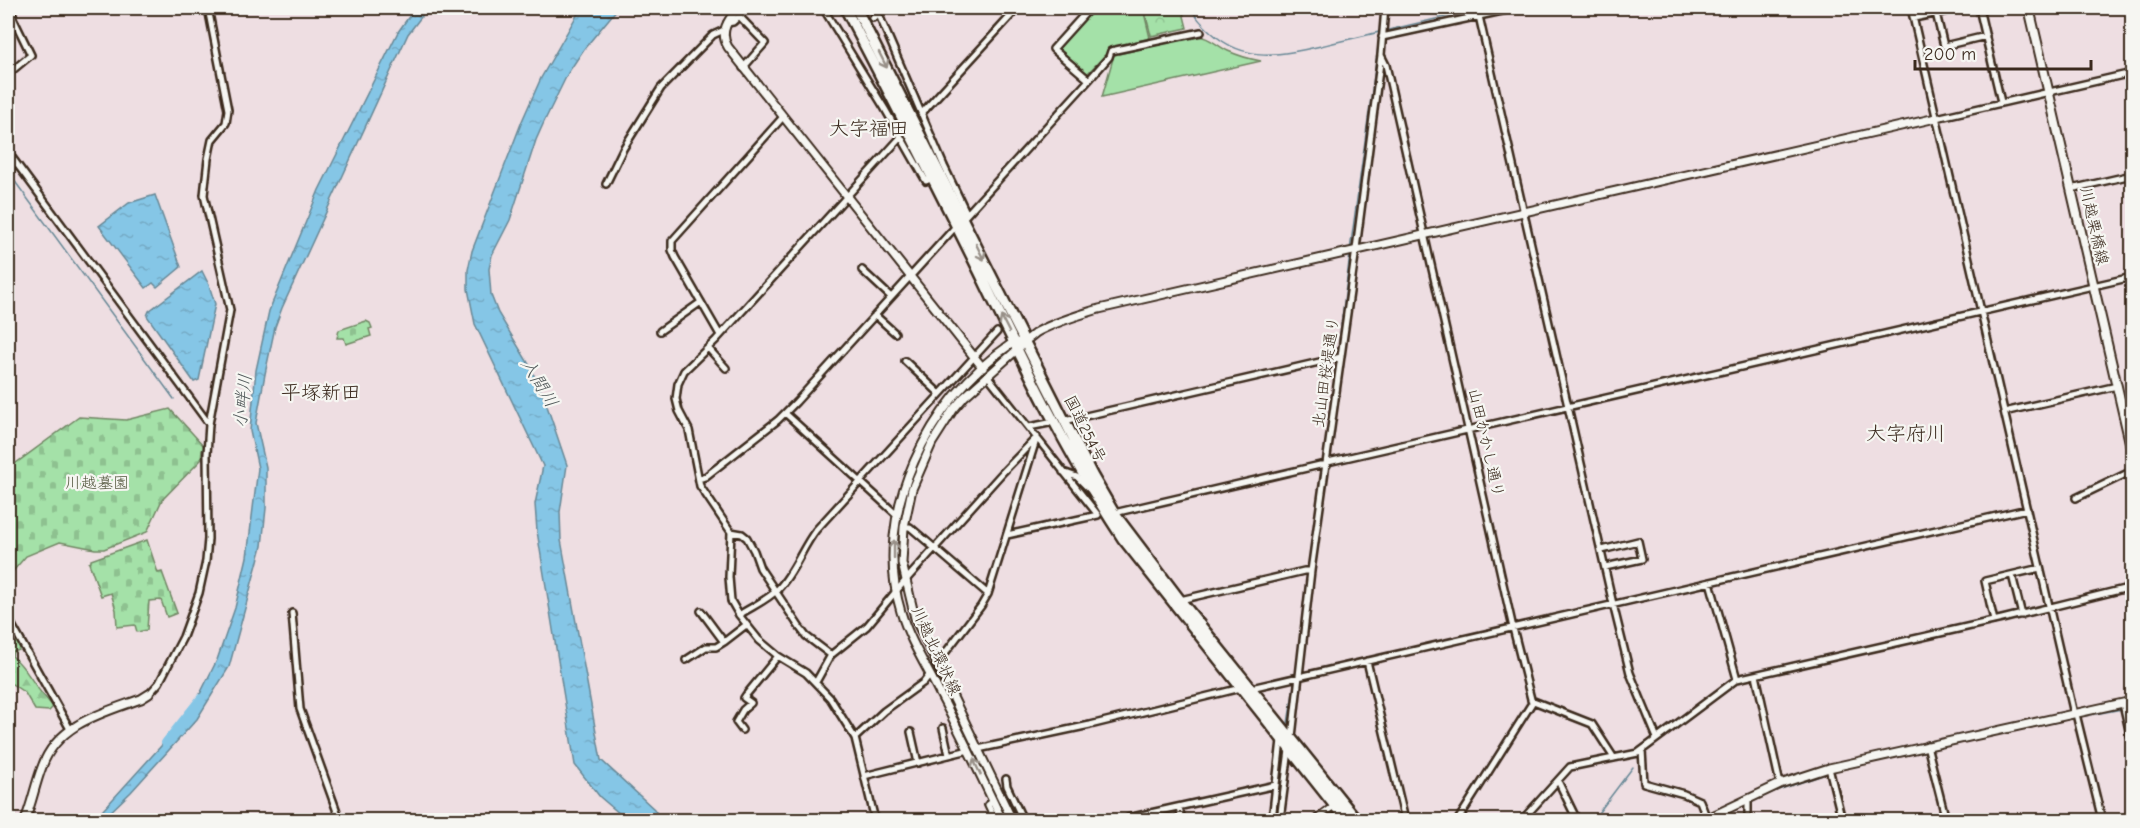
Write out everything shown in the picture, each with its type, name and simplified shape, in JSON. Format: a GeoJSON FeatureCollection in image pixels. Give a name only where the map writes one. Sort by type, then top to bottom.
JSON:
{"type":"FeatureCollection","features":[{"type":"Feature","properties":{"kind":"highway","name":"国道254号"},"geometry":{"type":"LineString","coordinates":[[845,8],[933,178],[962,219]]}},
{"type":"Feature","properties":{"kind":"highway","name":"国道254号"},"geometry":{"type":"LineString","coordinates":[[856,8],[962,219],[1018,344],[1114,513],[1251,688],[1346,820]]}},
{"type":"Feature","properties":{"kind":"highway","name":"国道254号"},"geometry":{"type":"LineString","coordinates":[[1060,421],[1092,492],[1123,539],[1281,738],[1291,744],[1358,820]]}},
{"type":"Feature","properties":{"kind":"main road","name":"川越栗橋線"},"geometry":{"type":"LineString","coordinates":[[2029,8],[2133,451]]}},
{"type":"Feature","properties":{"kind":"street"},"geometry":{"type":"LineString","coordinates":[[8,74],[31,55],[13,18],[12,8]]}},
{"type":"Feature","properties":{"kind":"street"},"geometry":{"type":"LineString","coordinates":[[25,820],[47,755],[62,736],[90,717],[141,699],[159,683],[183,637],[199,594],[206,561],[208,532],[209,424],[230,309],[204,195],[207,159],[212,140],[226,123],[228,110],[208,8]]}},
{"type":"Feature","properties":{"kind":"street"},"geometry":{"type":"LineString","coordinates":[[738,8],[726,26],[725,43],[1098,515],[1007,536]]}},
{"type":"Feature","properties":{"kind":"street"},"geometry":{"type":"LineString","coordinates":[[606,184],[633,132],[661,88],[712,35],[748,8]]}},
{"type":"Feature","properties":{"kind":"street"},"geometry":{"type":"LineString","coordinates":[[824,8],[849,44],[926,181],[933,178]]}},
{"type":"Feature","properties":{"kind":"street"},"geometry":{"type":"LineString","coordinates":[[921,114],[1018,8]]}},
{"type":"Feature","properties":{"kind":"street"},"geometry":{"type":"LineString","coordinates":[[1089,80],[1053,48],[1090,8]]}},
{"type":"Feature","properties":{"kind":"street","name":"北山田桜堤通り"},"geometry":{"type":"LineString","coordinates":[[1280,820],[1311,571],[1328,464],[1356,249],[1385,8]]}},
{"type":"Feature","properties":{"kind":"street"},"geometry":{"type":"LineString","coordinates":[[1383,37],[1516,8]]}},
{"type":"Feature","properties":{"kind":"street"},"geometry":{"type":"LineString","coordinates":[[1911,8],[2049,607],[2102,820]]}},
{"type":"Feature","properties":{"kind":"street"},"geometry":{"type":"LineString","coordinates":[[1914,18],[1962,8]]}},
{"type":"Feature","properties":{"kind":"street"},"geometry":{"type":"LineString","coordinates":[[1979,8],[2001,102]]}},
{"type":"Feature","properties":{"kind":"street"},"geometry":{"type":"LineString","coordinates":[[879,9],[962,219]]}},
{"type":"Feature","properties":{"kind":"street"},"geometry":{"type":"LineString","coordinates":[[873,18],[879,9]]}},
{"type":"Feature","properties":{"kind":"street"},"geometry":{"type":"LineString","coordinates":[[1936,13],[1944,46],[1986,36]]}},
{"type":"Feature","properties":{"kind":"street"},"geometry":{"type":"LineString","coordinates":[[739,16],[765,43],[743,68]]}},
{"type":"Feature","properties":{"kind":"street"},"geometry":{"type":"LineString","coordinates":[[1479,16],[1567,408],[1630,673],[1657,738]]}},
{"type":"Feature","properties":{"kind":"street"},"geometry":{"type":"LineString","coordinates":[[699,479],[705,477],[785,413],[1089,80],[1111,51],[1201,32]]}},
{"type":"Feature","properties":{"kind":"street","name":"山田かかし通り"},"geometry":{"type":"LineString","coordinates":[[1381,55],[1386,65],[1531,700]]}},
{"type":"Feature","properties":{"kind":"street"},"geometry":{"type":"LineString","coordinates":[[1936,118],[2133,72]]}},
{"type":"Feature","properties":{"kind":"street"},"geometry":{"type":"LineString","coordinates":[[720,335],[672,250],[672,241],[783,117]]}},
{"type":"Feature","properties":{"kind":"street","name":"川越北環状線"},"geometry":{"type":"LineString","coordinates":[[1002,820],[901,612],[893,553],[897,515],[907,479],[938,417],[960,390],[1018,344],[1038,331],[1068,318],[1099,309],[1936,118]]}},
{"type":"Feature","properties":{"kind":"street"},"geometry":{"type":"LineString","coordinates":[[875,820],[855,738],[830,698],[816,682],[759,640],[746,625],[731,601],[729,590],[731,532],[704,495],[689,430],[679,411],[676,399],[678,384],[684,371],[708,348],[901,137]]}},
{"type":"Feature","properties":{"kind":"street"},"geometry":{"type":"LineString","coordinates":[[8,152],[209,424]]}},
{"type":"Feature","properties":{"kind":"street"},"geometry":{"type":"LineString","coordinates":[[2071,189],[2133,175]]}},
{"type":"Feature","properties":{"kind":"street"},"geometry":{"type":"LineString","coordinates":[[862,270],[891,297]]}},
{"type":"Feature","properties":{"kind":"street"},"geometry":{"type":"LineString","coordinates":[[1114,513],[2133,277]]}},
{"type":"Feature","properties":{"kind":"street"},"geometry":{"type":"LineString","coordinates":[[660,331],[701,302]]}},
{"type":"Feature","properties":{"kind":"street"},"geometry":{"type":"LineString","coordinates":[[875,315],[895,333]]}},
{"type":"Feature","properties":{"kind":"street"},"geometry":{"type":"LineString","coordinates":[[739,615],[776,592],[816,530],[997,332]]}},
{"type":"Feature","properties":{"kind":"street"},"geometry":{"type":"LineString","coordinates":[[708,348],[726,368]]}},
{"type":"Feature","properties":{"kind":"street"},"geometry":{"type":"LineString","coordinates":[[1029,428],[1341,357]]}},
{"type":"Feature","properties":{"kind":"street"},"geometry":{"type":"LineString","coordinates":[[905,362],[940,394]]}},
{"type":"Feature","properties":{"kind":"street","name":"川越北環状線"},"geometry":{"type":"LineString","coordinates":[[985,371],[953,410],[932,443],[912,489],[904,527],[902,563],[915,618],[1012,820]]}},
{"type":"Feature","properties":{"kind":"street"},"geometry":{"type":"LineString","coordinates":[[2004,412],[2117,386]]}},
{"type":"Feature","properties":{"kind":"street"},"geometry":{"type":"LineString","coordinates":[[785,413],[897,515]]}},
{"type":"Feature","properties":{"kind":"street"},"geometry":{"type":"LineString","coordinates":[[936,665],[988,594],[1037,437]]}},
{"type":"Feature","properties":{"kind":"street"},"geometry":{"type":"LineString","coordinates":[[816,682],[831,655],[867,626],[1003,472],[1037,437]]}},
{"type":"Feature","properties":{"kind":"street"},"geometry":{"type":"LineString","coordinates":[[1062,471],[1077,477],[1092,492]]}},
{"type":"Feature","properties":{"kind":"street"},"geometry":{"type":"LineString","coordinates":[[2076,498],[2133,471]]}},
{"type":"Feature","properties":{"kind":"street"},"geometry":{"type":"LineString","coordinates":[[1251,688],[2027,509]]}},
{"type":"Feature","properties":{"kind":"street"},"geometry":{"type":"LineString","coordinates":[[904,527],[910,527],[988,594]]}},
{"type":"Feature","properties":{"kind":"street"},"geometry":{"type":"LineString","coordinates":[[731,532],[742,534],[747,538],[760,568],[807,636],[831,655]]}},
{"type":"Feature","properties":{"kind":"street"},"geometry":{"type":"LineString","coordinates":[[1602,550],[1638,541],[1642,558],[1605,567]]}},
{"type":"Feature","properties":{"kind":"street"},"geometry":{"type":"LineString","coordinates":[[1994,621],[1985,582],[2040,568]]}},
{"type":"Feature","properties":{"kind":"street"},"geometry":{"type":"LineString","coordinates":[[1180,600],[1311,571]]}},
{"type":"Feature","properties":{"kind":"street"},"geometry":{"type":"LineString","coordinates":[[2012,575],[2022,615]]}},
{"type":"Feature","properties":{"kind":"street"},"geometry":{"type":"LineString","coordinates":[[1710,582],[1737,679]]}},
{"type":"Feature","properties":{"kind":"street"},"geometry":{"type":"LineString","coordinates":[[1522,820],[1570,767],[1638,753],[1737,679],[2022,615],[2133,587]]}},
{"type":"Feature","properties":{"kind":"street"},"geometry":{"type":"LineString","coordinates":[[701,611],[724,642]]}},
{"type":"Feature","properties":{"kind":"street"},"geometry":{"type":"LineString","coordinates":[[292,614],[297,687],[303,718],[340,820]]}},
{"type":"Feature","properties":{"kind":"street"},"geometry":{"type":"LineString","coordinates":[[8,618],[70,729]]}},
{"type":"Feature","properties":{"kind":"street"},"geometry":{"type":"LineString","coordinates":[[686,660],[706,647],[716,647],[746,625]]}},
{"type":"Feature","properties":{"kind":"street"},"geometry":{"type":"LineString","coordinates":[[742,730],[736,722],[743,710],[751,703],[744,698],[778,656]]}},
{"type":"Feature","properties":{"kind":"street"},"geometry":{"type":"LineString","coordinates":[[1367,661],[1405,820]]}},
{"type":"Feature","properties":{"kind":"street"},"geometry":{"type":"LineString","coordinates":[[855,738],[884,711],[924,682],[930,674]]}},
{"type":"Feature","properties":{"kind":"street"},"geometry":{"type":"LineString","coordinates":[[1756,675],[1780,784]]}},
{"type":"Feature","properties":{"kind":"street"},"geometry":{"type":"LineString","coordinates":[[978,749],[1090,725],[1241,688]]}},
{"type":"Feature","properties":{"kind":"street"},"geometry":{"type":"LineString","coordinates":[[1461,819],[1532,704],[1531,700],[1592,724],[1614,758]]}},
{"type":"Feature","properties":{"kind":"street"},"geometry":{"type":"LineString","coordinates":[[1642,750],[1645,784],[1684,794],[1700,801],[1705,820],[1780,784],[1829,768],[2133,701]]}},
{"type":"Feature","properties":{"kind":"street"},"geometry":{"type":"LineString","coordinates":[[2123,704],[2133,743]]}},
{"type":"Feature","properties":{"kind":"street"},"geometry":{"type":"LineString","coordinates":[[943,728],[949,755]]}},
{"type":"Feature","properties":{"kind":"street"},"geometry":{"type":"LineString","coordinates":[[911,732],[918,763]]}},
{"type":"Feature","properties":{"kind":"street"},"geometry":{"type":"LineString","coordinates":[[1272,820],[1281,738]]}},
{"type":"Feature","properties":{"kind":"street"},"geometry":{"type":"LineString","coordinates":[[1927,745],[1946,820]]}},
{"type":"Feature","properties":{"kind":"street"},"geometry":{"type":"LineString","coordinates":[[864,776],[969,750]]}},
{"type":"Feature","properties":{"kind":"street"},"geometry":{"type":"LineString","coordinates":[[1829,768],[1842,820]]}},
{"type":"Feature","properties":{"kind":"street"},"geometry":{"type":"LineString","coordinates":[[1006,779],[1023,820]]}},
{"type":"Feature","properties":{"kind":"street"},"geometry":{"type":"LineString","coordinates":[[1558,781],[1577,820]]}},
{"type":"Feature","properties":{"kind":"street"},"geometry":{"type":"LineString","coordinates":[[1129,820],[1128,818],[1276,785]]}},
{"type":"Feature","properties":{"kind":"street"},"geometry":{"type":"LineString","coordinates":[[1003,801],[1012,797]]}},
{"type":"Feature","properties":{"kind":"street"},"geometry":{"type":"LineString","coordinates":[[1748,799],[1748,820]]}},
{"type":"Feature","properties":{"kind":"street"},"geometry":{"type":"LineString","coordinates":[[993,801],[988,806],[995,820]]}},
{"type":"Feature","properties":{"kind":"street"},"geometry":{"type":"LineString","coordinates":[[1315,820],[1334,806]]}},
{"type":"Feature","properties":{"kind":"street"},"geometry":{"type":"LineString","coordinates":[[1179,807],[1182,820]]}},
{"type":"Feature","properties":{"kind":"green space"},"geometry":{"type":"Polygon","coordinates":[[[1093,8],[1143,8],[1150,38],[1108,48],[1107,53],[1087,74],[1084,74],[1057,47],[1093,8]]]}},
{"type":"Feature","properties":{"kind":"green space"},"geometry":{"type":"Polygon","coordinates":[[[1144,8],[1182,8],[1187,28],[1151,36],[1144,8]]]}},
{"type":"Feature","properties":{"kind":"green space"},"geometry":{"type":"Polygon","coordinates":[[[1198,36],[1232,53],[1261,61],[1102,97],[1114,55],[1198,36]]]}},
{"type":"Feature","properties":{"kind":"green space"},"geometry":{"type":"Polygon","coordinates":[[[366,321],[372,328],[369,329],[371,336],[346,344],[344,338],[337,338],[339,330],[366,321]]]}},
{"type":"Feature","properties":{"kind":"green space","name":"川越墓園"},"geometry":{"type":"Polygon","coordinates":[[[170,409],[204,446],[204,449],[201,460],[162,500],[147,532],[104,549],[60,542],[26,556],[8,577],[8,469],[79,417],[126,420],[170,409]]]}},
{"type":"Feature","properties":{"kind":"green space"},"geometry":{"type":"Polygon","coordinates":[[[147,540],[158,573],[162,572],[177,613],[167,617],[161,600],[149,601],[147,630],[137,632],[135,625],[117,627],[116,610],[111,593],[101,596],[89,563],[91,560],[147,540]]]}},
{"type":"Feature","properties":{"kind":"green space"},"geometry":{"type":"Polygon","coordinates":[[[14,636],[21,636],[25,642],[19,650],[13,652],[12,656],[52,705],[49,711],[35,710],[25,693],[12,684],[8,686],[8,641],[14,636]]]}},
{"type":"Feature","properties":{"kind":"water"},"geometry":{"type":"Polygon","coordinates":[[[415,8],[428,8],[408,34],[275,327],[256,423],[266,467],[266,508],[262,546],[229,667],[197,719],[131,792],[102,820],[94,820],[190,714],[217,660],[235,608],[247,557],[258,468],[250,431],[256,370],[269,311],[319,190],[398,32],[415,8]]]}},
{"type":"Feature","properties":{"kind":"water"},"geometry":{"type":"Polygon","coordinates":[[[581,8],[618,8],[584,49],[568,73],[536,140],[510,220],[492,255],[489,269],[491,295],[498,313],[530,366],[545,400],[567,465],[560,512],[561,540],[601,760],[654,809],[661,820],[627,820],[600,797],[575,765],[537,531],[535,504],[543,466],[475,324],[468,289],[468,270],[472,251],[522,121],[541,78],[581,8]]]}},
{"type":"Feature","properties":{"kind":"water"},"geometry":{"type":"Polygon","coordinates":[[[155,195],[181,267],[157,287],[153,283],[146,288],[99,226],[129,203],[155,195]]]}},
{"type":"Feature","properties":{"kind":"water"},"geometry":{"type":"Polygon","coordinates":[[[202,271],[215,304],[199,380],[194,382],[147,316],[149,311],[202,271]]]}},
{"type":"Feature","properties":{"kind":"waterway"},"geometry":{"type":"LineString","coordinates":[[1191,8],[1203,24],[1225,43],[1250,53],[1292,52],[1379,32]]}},
{"type":"Feature","properties":{"kind":"waterway"},"geometry":{"type":"LineString","coordinates":[[1384,31],[1483,8]]}},
{"type":"Feature","properties":{"kind":"waterway"},"geometry":{"type":"LineString","coordinates":[[1350,250],[1380,32]]}},
{"type":"Feature","properties":{"kind":"waterway"},"geometry":{"type":"LineString","coordinates":[[8,172],[174,399]]}},
{"type":"Feature","properties":{"kind":"waterway"},"geometry":{"type":"LineString","coordinates":[[1327,437],[1350,254]]}},
{"type":"Feature","properties":{"kind":"waterway"},"geometry":{"type":"LineString","coordinates":[[1296,675],[1305,602]]}},
{"type":"Feature","properties":{"kind":"waterway"},"geometry":{"type":"LineString","coordinates":[[1288,723],[1295,680]]}},
{"type":"Feature","properties":{"kind":"waterway","name":"小畔川"},"geometry":{"type":"LineString","coordinates":[[166,743],[201,699]]}},
{"type":"Feature","properties":{"kind":"waterway"},"geometry":{"type":"LineString","coordinates":[[2126,708],[2132,706]]}},
{"type":"Feature","properties":{"kind":"waterway"},"geometry":{"type":"LineString","coordinates":[[2079,717],[2122,709]]}},
{"type":"Feature","properties":{"kind":"waterway"},"geometry":{"type":"LineString","coordinates":[[1959,743],[2075,718]]}},
{"type":"Feature","properties":{"kind":"waterway"},"geometry":{"type":"LineString","coordinates":[[1276,820],[1284,755]]}},
{"type":"Feature","properties":{"kind":"waterway"},"geometry":{"type":"LineString","coordinates":[[1833,771],[1852,766]]}},
{"type":"Feature","properties":{"kind":"waterway"},"geometry":{"type":"LineString","coordinates":[[1593,820],[1633,767]]}},
{"type":"Feature","properties":{"kind":"waterway"},"geometry":{"type":"LineString","coordinates":[[1749,803],[1778,790],[1829,773]]}},
{"type":"Feature","properties":{"kind":"waterway"},"geometry":{"type":"LineString","coordinates":[[1713,820],[1745,805]]}},
{"type":"Feature","properties":{"kind":"district","name":"大字福田"},"geometry":{"type":"Point","coordinates":[869,128]}},
{"type":"Feature","properties":{"kind":"district","name":"平塚新田"},"geometry":{"type":"Point","coordinates":[321,392]}},
{"type":"Feature","properties":{"kind":"district","name":"大字府川"},"geometry":{"type":"Point","coordinates":[1906,433]}},
{"type":"Feature","properties":{"kind":"water label","name":"入間川"},"geometry":{"type":"Point","coordinates":[539,383]}}]}
